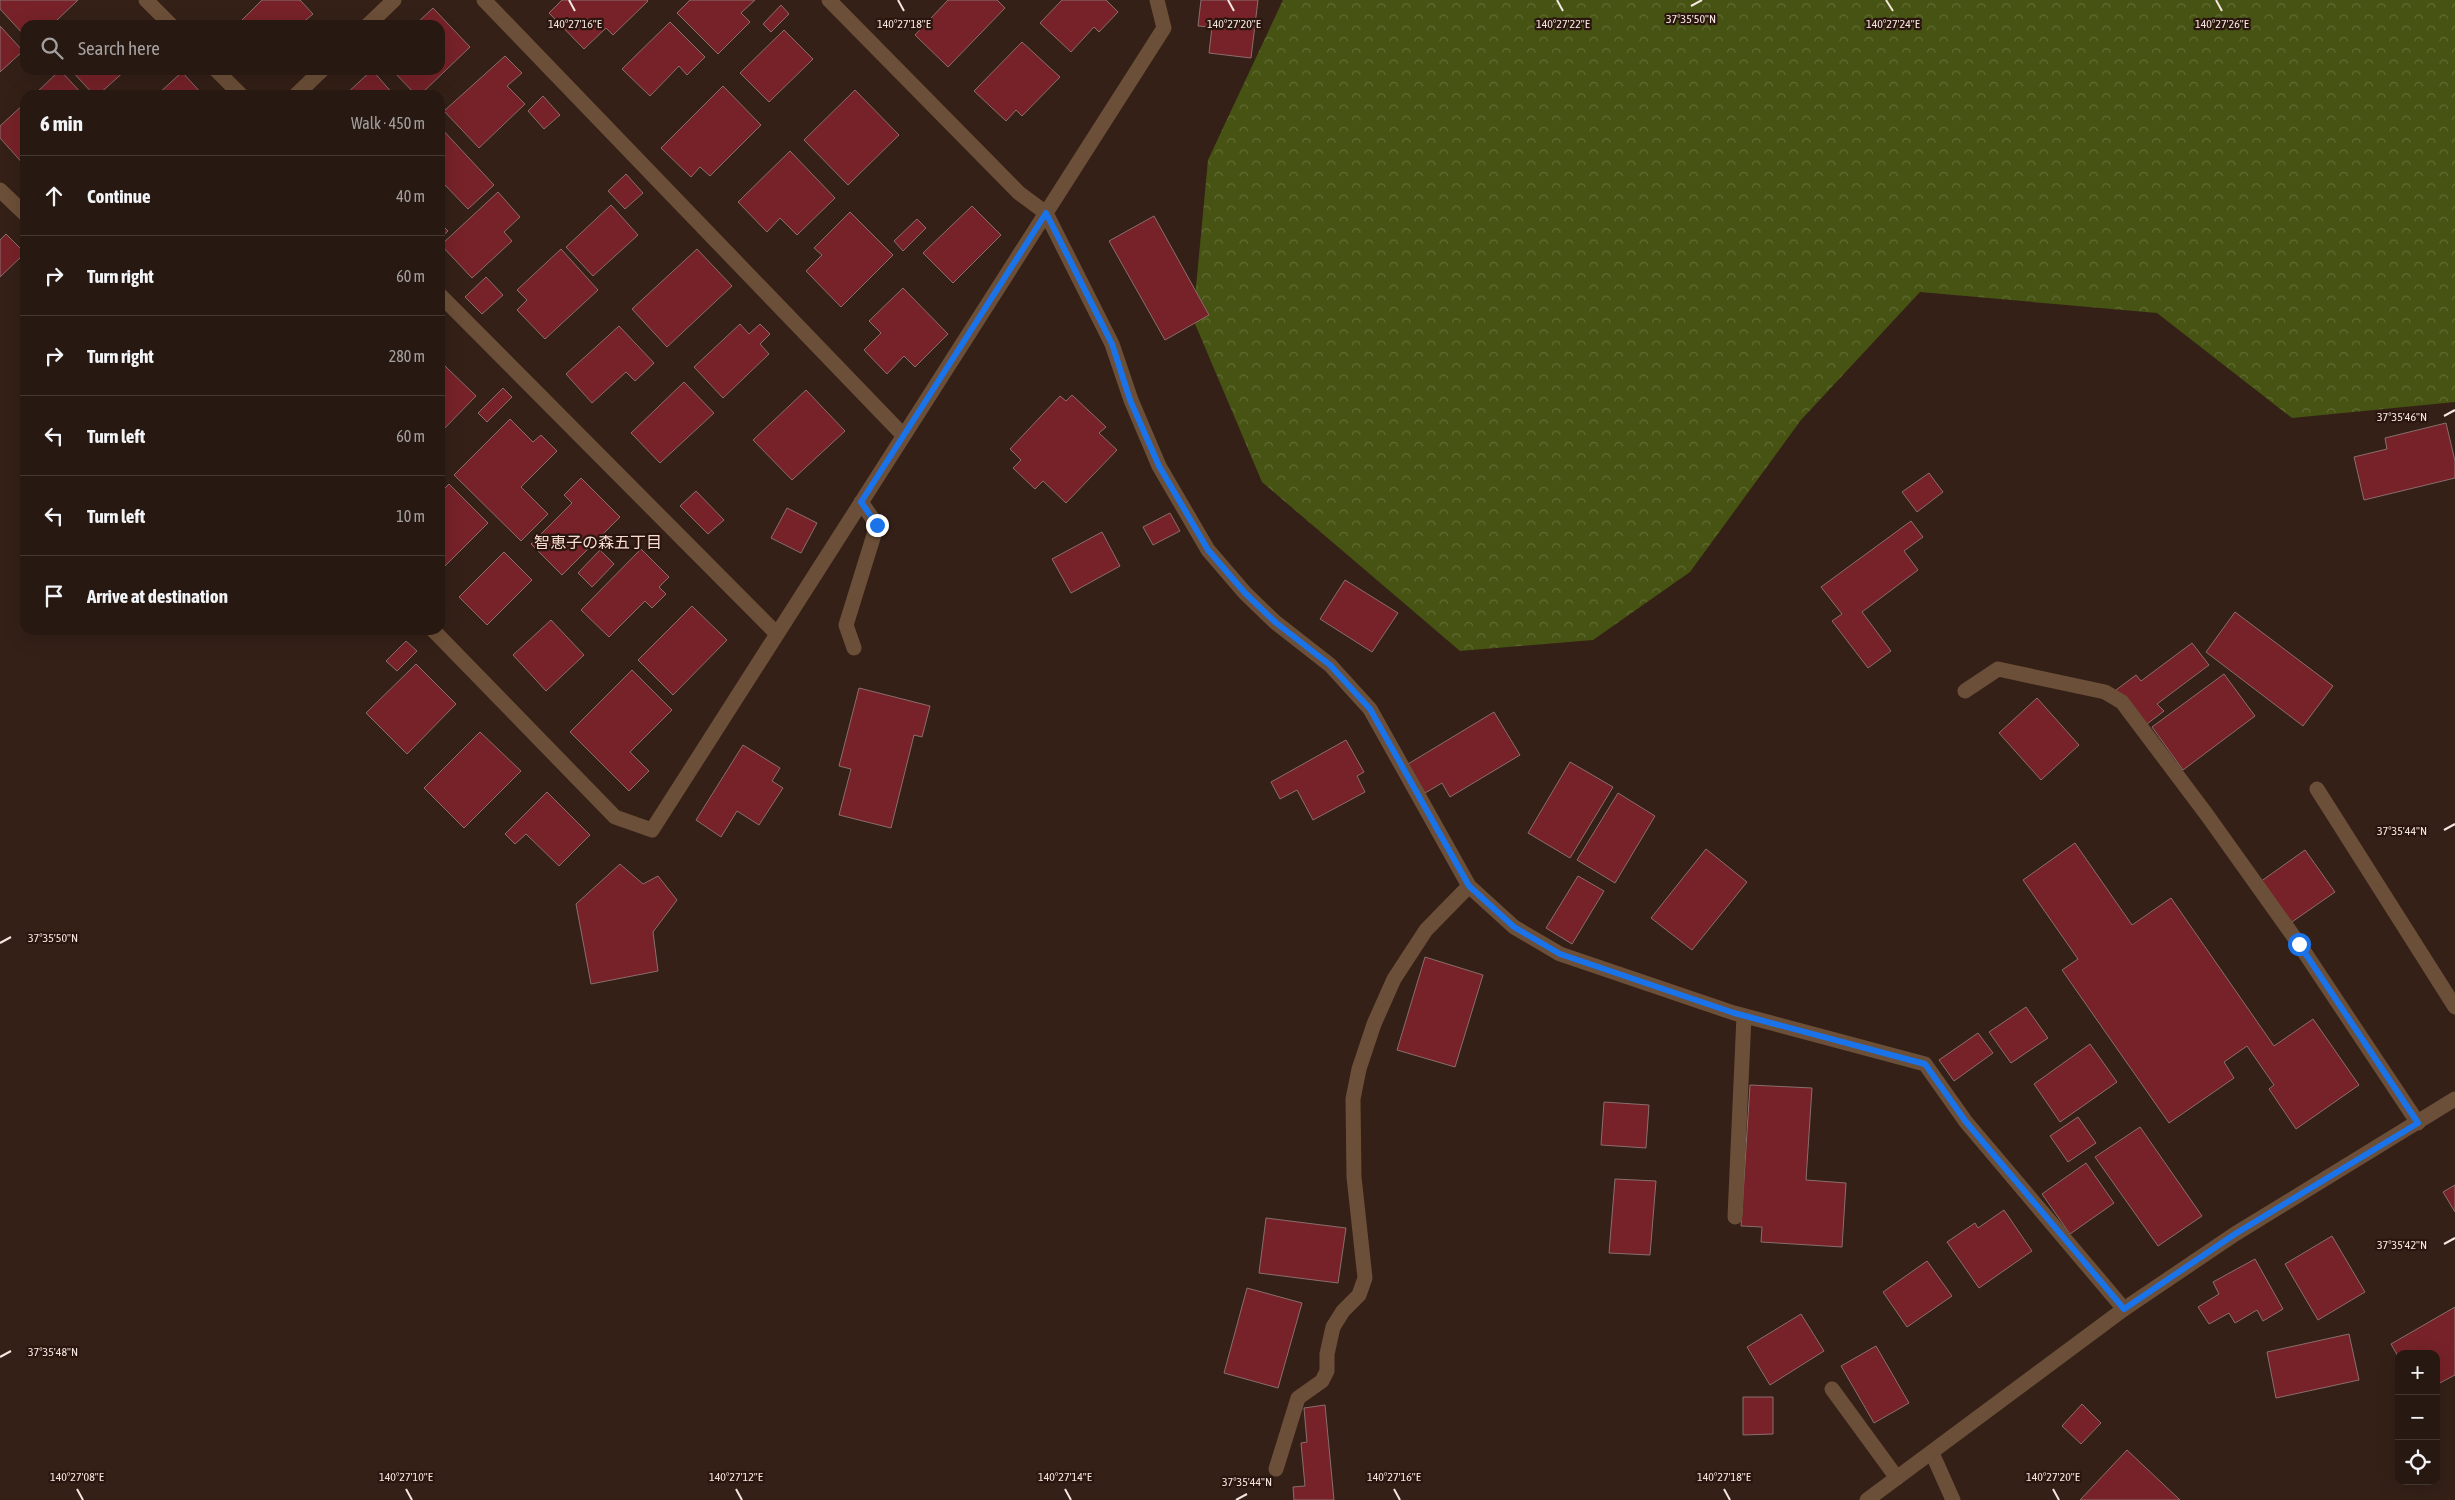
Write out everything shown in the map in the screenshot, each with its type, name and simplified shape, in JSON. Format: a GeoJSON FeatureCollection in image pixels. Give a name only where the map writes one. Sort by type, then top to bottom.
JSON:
{"type":"FeatureCollection","features":[{"type":"Feature","properties":{"kind":"street"},"geometry":{"type":"LineString","coordinates":[[146,0],[166,20]]}},
{"type":"Feature","properties":{"kind":"street"},"geometry":{"type":"LineString","coordinates":[[373,20],[394,0]]}},
{"type":"Feature","properties":{"kind":"street"},"geometry":{"type":"LineString","coordinates":[[484,0],[903,435]]}},
{"type":"Feature","properties":{"kind":"street"},"geometry":{"type":"LineString","coordinates":[[829,0],[1019,193],[1046,213],[1112,344],[1130,400],[1159,466],[1208,550],[1251,599],[1275,622],[1330,665],[1370,709],[1469,886],[1514,927],[1560,954],[1744,1016],[1925,1064],[1966,1122],[2124,1309]]}},
{"type":"Feature","properties":{"kind":"street"},"geometry":{"type":"LineString","coordinates":[[439,635],[616,817],[652,830],[1164,28],[1158,0]]}},
{"type":"Feature","properties":{"kind":"street"},"geometry":{"type":"LineString","coordinates":[[221,75],[236,90]]}},
{"type":"Feature","properties":{"kind":"street"},"geometry":{"type":"LineString","coordinates":[[301,90],[317,75]]}},
{"type":"Feature","properties":{"kind":"street"},"geometry":{"type":"LineString","coordinates":[[0,190],[20,209]]}},
{"type":"Feature","properties":{"kind":"street"},"geometry":{"type":"LineString","coordinates":[[445,301],[777,634]]}},
{"type":"Feature","properties":{"kind":"street"},"geometry":{"type":"LineString","coordinates":[[854,648],[846,625],[877,525],[861,502]]}},
{"type":"Feature","properties":{"kind":"street"},"geometry":{"type":"LineString","coordinates":[[1965,691],[1998,669],[2105,692],[2122,702],[2208,815],[2299,944],[2418,1123]]}},
{"type":"Feature","properties":{"kind":"street"},"geometry":{"type":"LineString","coordinates":[[2317,788],[2455,1007]]}},
{"type":"Feature","properties":{"kind":"street"},"geometry":{"type":"LineString","coordinates":[[1276,1469],[1298,1398],[1322,1381],[1327,1371],[1327,1354],[1334,1327],[1343,1311],[1359,1294],[1365,1278],[1354,1177],[1353,1100],[1359,1069],[1374,1024],[1394,979],[1426,930],[1469,886]]}},
{"type":"Feature","properties":{"kind":"street"},"geometry":{"type":"LineString","coordinates":[[1735,1217],[1744,1016]]}},
{"type":"Feature","properties":{"kind":"street"},"geometry":{"type":"LineString","coordinates":[[1868,1500],[2124,1309],[2235,1234],[2455,1099]]}},
{"type":"Feature","properties":{"kind":"street"},"geometry":{"type":"LineString","coordinates":[[1832,1389],[1897,1478]]}},
{"type":"Feature","properties":{"kind":"street"},"geometry":{"type":"LineString","coordinates":[[1932,1453],[1953,1500]]}},
{"type":"Feature","properties":{"kind":"green space"},"geometry":{"type":"Polygon","coordinates":[[[1283,0],[2455,0],[2455,402],[2292,418],[2157,313],[1920,292],[1801,420],[1690,572],[1593,640],[1460,651],[1262,482],[1193,319],[1208,160],[1283,0]]]}},
{"type":"Feature","properties":{"kind":"building"},"geometry":{"type":"Polygon","coordinates":[[[0,0],[78,0],[57,20],[20,20],[20,31],[0,9],[0,0]]]}},
{"type":"Feature","properties":{"kind":"building"},"geometry":{"type":"Polygon","coordinates":[[[262,0],[300,0],[313,14],[306,20],[242,20],[262,0]]]}},
{"type":"Feature","properties":{"kind":"building"},"geometry":{"type":"Polygon","coordinates":[[[562,0],[648,1],[613,35],[606,28],[584,49],[549,13],[562,0]]]}},
{"type":"Feature","properties":{"kind":"building"},"geometry":{"type":"Polygon","coordinates":[[[690,0],[755,0],[741,13],[750,22],[718,54],[677,13],[690,0]]]}},
{"type":"Feature","properties":{"kind":"building"},"geometry":{"type":"Polygon","coordinates":[[[948,0],[997,0],[1005,8],[948,67],[915,35],[948,0]]]}},
{"type":"Feature","properties":{"kind":"building"},"geometry":{"type":"Polygon","coordinates":[[[1062,0],[1106,0],[1118,12],[1099,32],[1094,27],[1071,52],[1040,23],[1062,0]]]}},
{"type":"Feature","properties":{"kind":"building"},"geometry":{"type":"Polygon","coordinates":[[[1201,0],[1258,0],[1251,58],[1209,53],[1212,27],[1198,26],[1201,0]]]}},
{"type":"Feature","properties":{"kind":"building"},"geometry":{"type":"Polygon","coordinates":[[[781,5],[789,14],[771,32],[763,24],[781,5]]]}},
{"type":"Feature","properties":{"kind":"building"},"geometry":{"type":"Polygon","coordinates":[[[433,8],[444,20],[420,20],[433,8]]]}},
{"type":"Feature","properties":{"kind":"building"},"geometry":{"type":"Polygon","coordinates":[[[445,21],[470,47],[445,71],[445,21]]]}},
{"type":"Feature","properties":{"kind":"building"},"geometry":{"type":"Polygon","coordinates":[[[670,22],[705,57],[687,75],[679,66],[650,96],[622,69],[670,22]]]}},
{"type":"Feature","properties":{"kind":"building"},"geometry":{"type":"Polygon","coordinates":[[[0,26],[20,48],[20,54],[0,72],[0,26]]]}},
{"type":"Feature","properties":{"kind":"building"},"geometry":{"type":"Polygon","coordinates":[[[784,30],[813,59],[769,102],[740,73],[784,30]]]}},
{"type":"Feature","properties":{"kind":"building"},"geometry":{"type":"Polygon","coordinates":[[[1022,42],[1060,77],[1022,116],[1016,110],[1006,121],[974,91],[1022,42]]]}},
{"type":"Feature","properties":{"kind":"building"},"geometry":{"type":"Polygon","coordinates":[[[505,56],[522,73],[507,86],[525,104],[479,148],[445,110],[505,56]]]}},
{"type":"Feature","properties":{"kind":"building"},"geometry":{"type":"Polygon","coordinates":[[[55,75],[65,75],[78,90],[39,90],[55,75]]]}},
{"type":"Feature","properties":{"kind":"building"},"geometry":{"type":"Polygon","coordinates":[[[76,75],[120,75],[104,90],[89,90],[76,75]]]}},
{"type":"Feature","properties":{"kind":"building"},"geometry":{"type":"Polygon","coordinates":[[[179,75],[185,75],[198,90],[162,90],[179,75]]]}},
{"type":"Feature","properties":{"kind":"building"},"geometry":{"type":"Polygon","coordinates":[[[367,75],[376,75],[390,90],[350,90],[367,75]]]}},
{"type":"Feature","properties":{"kind":"building"},"geometry":{"type":"Polygon","coordinates":[[[397,75],[441,75],[425,90],[411,90],[397,75]]]}},
{"type":"Feature","properties":{"kind":"building"},"geometry":{"type":"Polygon","coordinates":[[[723,86],[761,125],[710,176],[700,167],[691,177],[661,148],[723,86]]]}},
{"type":"Feature","properties":{"kind":"building"},"geometry":{"type":"Polygon","coordinates":[[[855,90],[899,135],[848,185],[804,140],[855,90]]]}},
{"type":"Feature","properties":{"kind":"building"},"geometry":{"type":"Polygon","coordinates":[[[543,96],[560,115],[544,129],[528,111],[543,96]]]}},
{"type":"Feature","properties":{"kind":"building"},"geometry":{"type":"Polygon","coordinates":[[[20,108],[20,160],[0,138],[0,126],[20,108]]]}},
{"type":"Feature","properties":{"kind":"building"},"geometry":{"type":"Polygon","coordinates":[[[445,132],[494,185],[468,209],[445,185],[445,132]]]}},
{"type":"Feature","properties":{"kind":"building"},"geometry":{"type":"Polygon","coordinates":[[[790,151],[835,198],[797,235],[780,218],[767,232],[738,202],[790,151]]]}},
{"type":"Feature","properties":{"kind":"building"},"geometry":{"type":"Polygon","coordinates":[[[626,174],[643,193],[625,209],[608,191],[626,174]]]}},
{"type":"Feature","properties":{"kind":"building"},"geometry":{"type":"Polygon","coordinates":[[[498,192],[520,217],[504,232],[512,241],[472,278],[445,249],[445,241],[498,192]]]}},
{"type":"Feature","properties":{"kind":"building"},"geometry":{"type":"Polygon","coordinates":[[[611,205],[638,235],[593,276],[566,247],[611,205]]]}},
{"type":"Feature","properties":{"kind":"building"},"geometry":{"type":"Polygon","coordinates":[[[972,206],[1001,235],[953,283],[923,253],[972,206]]]}},
{"type":"Feature","properties":{"kind":"building"},"geometry":{"type":"Polygon","coordinates":[[[850,212],[893,255],[841,307],[806,271],[822,255],[814,248],[850,212]]]}},
{"type":"Feature","properties":{"kind":"building"},"geometry":{"type":"Polygon","coordinates":[[[1154,216],[1209,315],[1165,340],[1109,241],[1154,216]]]}},
{"type":"Feature","properties":{"kind":"building"},"geometry":{"type":"Polygon","coordinates":[[[917,219],[926,228],[903,251],[894,241],[917,219]]]}},
{"type":"Feature","properties":{"kind":"building"},"geometry":{"type":"Polygon","coordinates":[[[6,234],[20,248],[20,258],[0,277],[0,240],[6,234]]]}},
{"type":"Feature","properties":{"kind":"building"},"geometry":{"type":"Polygon","coordinates":[[[561,249],[598,290],[545,339],[517,310],[527,300],[517,290],[561,249]]]}},
{"type":"Feature","properties":{"kind":"building"},"geometry":{"type":"Polygon","coordinates":[[[697,249],[732,286],[667,347],[632,309],[697,249]]]}},
{"type":"Feature","properties":{"kind":"building"},"geometry":{"type":"Polygon","coordinates":[[[486,277],[503,295],[482,314],[465,297],[486,277]]]}},
{"type":"Feature","properties":{"kind":"building"},"geometry":{"type":"Polygon","coordinates":[[[903,288],[948,334],[915,367],[904,356],[887,374],[864,350],[881,333],[869,321],[903,288]]]}},
{"type":"Feature","properties":{"kind":"building"},"geometry":{"type":"Polygon","coordinates":[[[740,324],[749,334],[760,324],[770,334],[760,344],[769,354],[723,398],[694,367],[740,324]]]}},
{"type":"Feature","properties":{"kind":"building"},"geometry":{"type":"Polygon","coordinates":[[[619,326],[654,363],[635,381],[626,372],[592,403],[566,374],[619,326]]]}},
{"type":"Feature","properties":{"kind":"building"},"geometry":{"type":"Polygon","coordinates":[[[445,366],[476,396],[445,428],[445,366]]]}},
{"type":"Feature","properties":{"kind":"building"},"geometry":{"type":"Polygon","coordinates":[[[684,382],[714,413],[660,463],[631,433],[684,382]]]}},
{"type":"Feature","properties":{"kind":"building"},"geometry":{"type":"Polygon","coordinates":[[[503,388],[512,397],[487,422],[478,413],[503,388]]]}},
{"type":"Feature","properties":{"kind":"building"},"geometry":{"type":"Polygon","coordinates":[[[806,390],[845,431],[792,480],[753,440],[806,390]]]}},
{"type":"Feature","properties":{"kind":"building"},"geometry":{"type":"Polygon","coordinates":[[[1072,395],[1106,427],[1099,433],[1117,450],[1066,503],[1043,481],[1035,489],[1013,468],[1021,460],[1010,449],[1060,396],[1066,401],[1072,395]]]}},
{"type":"Feature","properties":{"kind":"building"},"geometry":{"type":"Polygon","coordinates":[[[510,419],[533,442],[541,435],[557,451],[521,487],[548,514],[521,541],[454,475],[510,419]]]}},
{"type":"Feature","properties":{"kind":"building"},"geometry":{"type":"Polygon","coordinates":[[[2446,423],[2455,461],[2455,478],[2364,500],[2354,457],[2387,449],[2385,438],[2446,423]]]}},
{"type":"Feature","properties":{"kind":"building"},"geometry":{"type":"Polygon","coordinates":[[[1929,473],[1943,492],[1917,512],[1902,492],[1929,473]]]}},
{"type":"Feature","properties":{"kind":"building"},"geometry":{"type":"Polygon","coordinates":[[[581,478],[620,517],[562,575],[531,544],[572,503],[564,495],[581,478]]]}},
{"type":"Feature","properties":{"kind":"building"},"geometry":{"type":"Polygon","coordinates":[[[449,484],[488,523],[445,566],[445,488],[449,484]]]}},
{"type":"Feature","properties":{"kind":"building"},"geometry":{"type":"Polygon","coordinates":[[[696,491],[724,520],[708,534],[680,506],[696,491]]]}},
{"type":"Feature","properties":{"kind":"building"},"geometry":{"type":"Polygon","coordinates":[[[787,508],[817,523],[801,553],[771,538],[787,508]]]}},
{"type":"Feature","properties":{"kind":"building"},"geometry":{"type":"Polygon","coordinates":[[[1170,513],[1180,531],[1153,545],[1143,527],[1170,513]]]}},
{"type":"Feature","properties":{"kind":"building"},"geometry":{"type":"Polygon","coordinates":[[[1911,521],[1923,537],[1904,551],[1918,570],[1862,612],[1891,651],[1868,668],[1832,621],[1842,614],[1821,587],[1911,521]]]}},
{"type":"Feature","properties":{"kind":"building"},"geometry":{"type":"Polygon","coordinates":[[[1102,532],[1120,566],[1071,593],[1052,559],[1102,532]]]}},
{"type":"Feature","properties":{"kind":"building"},"geometry":{"type":"Polygon","coordinates":[[[641,549],[669,577],[659,587],[666,594],[652,608],[645,601],[609,637],[581,610],[641,549]]]}},
{"type":"Feature","properties":{"kind":"building"},"geometry":{"type":"Polygon","coordinates":[[[600,550],[614,564],[592,587],[578,573],[600,550]]]}},
{"type":"Feature","properties":{"kind":"building"},"geometry":{"type":"Polygon","coordinates":[[[504,552],[532,580],[487,625],[459,597],[504,552]]]}},
{"type":"Feature","properties":{"kind":"building"},"geometry":{"type":"Polygon","coordinates":[[[1345,580],[1398,613],[1372,652],[1320,619],[1345,580]]]}},
{"type":"Feature","properties":{"kind":"building"},"geometry":{"type":"Polygon","coordinates":[[[692,606],[727,640],[673,695],[638,660],[692,606]]]}},
{"type":"Feature","properties":{"kind":"building"},"geometry":{"type":"Polygon","coordinates":[[[2235,612],[2333,686],[2303,726],[2206,652],[2235,612]]]}},
{"type":"Feature","properties":{"kind":"building"},"geometry":{"type":"Polygon","coordinates":[[[551,620],[584,655],[546,691],[513,655],[551,620]]]}},
{"type":"Feature","properties":{"kind":"building"},"geometry":{"type":"Polygon","coordinates":[[[406,641],[417,651],[397,671],[386,661],[406,641]]]}},
{"type":"Feature","properties":{"kind":"building"},"geometry":{"type":"Polygon","coordinates":[[[2192,643],[2209,665],[2157,704],[2164,711],[2143,727],[2116,690],[2136,675],[2141,681],[2192,643]]]}},
{"type":"Feature","properties":{"kind":"building"},"geometry":{"type":"Polygon","coordinates":[[[416,664],[456,704],[407,754],[366,713],[416,664]]]}},
{"type":"Feature","properties":{"kind":"building"},"geometry":{"type":"Polygon","coordinates":[[[632,670],[672,710],[630,752],[649,771],[629,791],[570,732],[632,670]]]}},
{"type":"Feature","properties":{"kind":"building"},"geometry":{"type":"Polygon","coordinates":[[[2224,674],[2255,716],[2183,770],[2152,727],[2224,674]]]}},
{"type":"Feature","properties":{"kind":"building"},"geometry":{"type":"Polygon","coordinates":[[[859,688],[930,706],[922,737],[914,735],[891,828],[839,815],[851,769],[839,766],[859,688]]]}},
{"type":"Feature","properties":{"kind":"building"},"geometry":{"type":"Polygon","coordinates":[[[2037,698],[2079,745],[2041,780],[1999,733],[2037,698]]]}},
{"type":"Feature","properties":{"kind":"building"},"geometry":{"type":"Polygon","coordinates":[[[1494,712],[1520,755],[1450,797],[1442,783],[1425,793],[1408,764],[1494,712]]]}},
{"type":"Feature","properties":{"kind":"building"},"geometry":{"type":"Polygon","coordinates":[[[480,732],[521,771],[464,828],[424,788],[480,732]]]}},
{"type":"Feature","properties":{"kind":"building"},"geometry":{"type":"Polygon","coordinates":[[[1346,740],[1364,772],[1357,776],[1365,792],[1313,820],[1297,790],[1280,799],[1271,782],[1346,740]]]}},
{"type":"Feature","properties":{"kind":"building"},"geometry":{"type":"Polygon","coordinates":[[[743,745],[780,768],[772,781],[783,788],[759,825],[737,811],[721,837],[696,820],[743,745]]]}},
{"type":"Feature","properties":{"kind":"building"},"geometry":{"type":"Polygon","coordinates":[[[1570,762],[1613,787],[1570,858],[1528,833],[1570,762]]]}},
{"type":"Feature","properties":{"kind":"building"},"geometry":{"type":"Polygon","coordinates":[[[547,792],[590,835],[559,866],[526,834],[515,844],[505,834],[547,792]]]}},
{"type":"Feature","properties":{"kind":"building"},"geometry":{"type":"Polygon","coordinates":[[[1618,793],[1655,816],[1615,883],[1577,860],[1618,793]]]}},
{"type":"Feature","properties":{"kind":"building"},"geometry":{"type":"Polygon","coordinates":[[[2075,843],[2132,925],[2171,898],[2274,1046],[2313,1019],[2359,1085],[2296,1129],[2269,1089],[2274,1085],[2247,1046],[2224,1062],[2234,1078],[2169,1123],[2062,970],[2078,959],[2023,880],[2075,843]]]}},
{"type":"Feature","properties":{"kind":"building"},"geometry":{"type":"Polygon","coordinates":[[[1706,849],[1747,882],[1692,950],[1651,918],[1706,849]]]}},
{"type":"Feature","properties":{"kind":"building"},"geometry":{"type":"Polygon","coordinates":[[[2305,850],[2335,892],[2289,924],[2260,882],[2305,850]]]}},
{"type":"Feature","properties":{"kind":"building"},"geometry":{"type":"Polygon","coordinates":[[[620,864],[643,884],[658,876],[677,900],[653,932],[658,971],[591,984],[576,904],[620,864]]]}},
{"type":"Feature","properties":{"kind":"building"},"geometry":{"type":"Polygon","coordinates":[[[1578,876],[1604,891],[1572,944],[1546,928],[1578,876]]]}},
{"type":"Feature","properties":{"kind":"building"},"geometry":{"type":"Polygon","coordinates":[[[1425,957],[1483,975],[1455,1067],[1397,1050],[1425,957]]]}},
{"type":"Feature","properties":{"kind":"building"},"geometry":{"type":"Polygon","coordinates":[[[2026,1007],[2048,1038],[2011,1063],[1989,1032],[2026,1007]]]}},
{"type":"Feature","properties":{"kind":"building"},"geometry":{"type":"Polygon","coordinates":[[[1978,1033],[1993,1053],[1954,1081],[1939,1060],[1978,1033]]]}},
{"type":"Feature","properties":{"kind":"building"},"geometry":{"type":"Polygon","coordinates":[[[2090,1044],[2117,1082],[2060,1122],[2034,1084],[2090,1044]]]}},
{"type":"Feature","properties":{"kind":"building"},"geometry":{"type":"Polygon","coordinates":[[[1750,1085],[1812,1088],[1806,1180],[1846,1183],[1842,1247],[1761,1242],[1762,1227],[1741,1226],[1750,1085]]]}},
{"type":"Feature","properties":{"kind":"building"},"geometry":{"type":"Polygon","coordinates":[[[1604,1102],[1649,1105],[1646,1148],[1601,1145],[1604,1102]]]}},
{"type":"Feature","properties":{"kind":"building"},"geometry":{"type":"Polygon","coordinates":[[[2078,1117],[2096,1143],[2068,1162],[2050,1136],[2078,1117]]]}},
{"type":"Feature","properties":{"kind":"building"},"geometry":{"type":"Polygon","coordinates":[[[2140,1127],[2202,1216],[2158,1246],[2095,1157],[2140,1127]]]}},
{"type":"Feature","properties":{"kind":"building"},"geometry":{"type":"Polygon","coordinates":[[[2086,1163],[2114,1203],[2070,1234],[2042,1194],[2086,1163]]]}},
{"type":"Feature","properties":{"kind":"building"},"geometry":{"type":"Polygon","coordinates":[[[1615,1179],[1656,1181],[1650,1255],[1609,1253],[1615,1179]]]}},
{"type":"Feature","properties":{"kind":"building"},"geometry":{"type":"Polygon","coordinates":[[[2455,1185],[2455,1212],[2443,1192],[2455,1185]]]}},
{"type":"Feature","properties":{"kind":"building"},"geometry":{"type":"Polygon","coordinates":[[[2004,1210],[2032,1251],[1979,1288],[1947,1242],[1975,1223],[1978,1228],[2004,1210]]]}},
{"type":"Feature","properties":{"kind":"building"},"geometry":{"type":"Polygon","coordinates":[[[1266,1218],[1346,1228],[1338,1283],[1259,1273],[1266,1218]]]}},
{"type":"Feature","properties":{"kind":"building"},"geometry":{"type":"Polygon","coordinates":[[[2332,1236],[2365,1292],[2318,1320],[2285,1264],[2332,1236]]]}},
{"type":"Feature","properties":{"kind":"building"},"geometry":{"type":"Polygon","coordinates":[[[2255,1259],[2283,1309],[2263,1321],[2257,1310],[2235,1323],[2229,1313],[2209,1324],[2198,1307],[2219,1294],[2213,1282],[2255,1259]]]}},
{"type":"Feature","properties":{"kind":"building"},"geometry":{"type":"Polygon","coordinates":[[[1927,1261],[1952,1296],[1907,1327],[1883,1292],[1927,1261]]]}},
{"type":"Feature","properties":{"kind":"building"},"geometry":{"type":"Polygon","coordinates":[[[1247,1288],[1302,1303],[1278,1388],[1224,1373],[1247,1288]]]}},
{"type":"Feature","properties":{"kind":"building"},"geometry":{"type":"Polygon","coordinates":[[[2455,1307],[2455,1375],[2440,1383],[2440,1350],[2395,1351],[2391,1344],[2455,1307]]]}},
{"type":"Feature","properties":{"kind":"building"},"geometry":{"type":"Polygon","coordinates":[[[1801,1314],[1824,1351],[1770,1385],[1747,1347],[1801,1314]]]}},
{"type":"Feature","properties":{"kind":"building"},"geometry":{"type":"Polygon","coordinates":[[[2349,1334],[2359,1380],[2276,1398],[2267,1352],[2349,1334]]]}},
{"type":"Feature","properties":{"kind":"building"},"geometry":{"type":"Polygon","coordinates":[[[1876,1346],[1909,1403],[1874,1423],[1841,1366],[1876,1346]]]}},
{"type":"Feature","properties":{"kind":"building"},"geometry":{"type":"Polygon","coordinates":[[[1743,1397],[1773,1397],[1773,1434],[1743,1435],[1743,1397]]]}},
{"type":"Feature","properties":{"kind":"building"},"geometry":{"type":"Polygon","coordinates":[[[2082,1404],[2101,1423],[2081,1444],[2062,1426],[2082,1404]]]}},
{"type":"Feature","properties":{"kind":"building"},"geometry":{"type":"Polygon","coordinates":[[[1325,1405],[1334,1500],[1294,1500],[1293,1487],[1305,1486],[1301,1443],[1307,1442],[1304,1408],[1325,1405]]]}},
{"type":"Feature","properties":{"kind":"building"},"geometry":{"type":"Polygon","coordinates":[[[2127,1450],[2180,1500],[2080,1500],[2127,1450]]]}},
{"type":"Feature","properties":{"kind":"district","name":"智恵子の森五丁目"},"geometry":{"type":"Point","coordinates":[598,542]}},
{"type":"Feature","properties":{"kind":"route"},"geometry":{"type":"LineString","coordinates":[[877,525],[861,502],[1046,213],[1112,344],[1130,400],[1159,466],[1208,550],[1245,593],[1275,622],[1330,665],[1346,680],[1370,709],[1469,886],[1514,927],[1560,954],[1734,1013],[1925,1064],[1966,1122],[2124,1309],[2235,1234],[2418,1123],[2299,944]]}}]}
